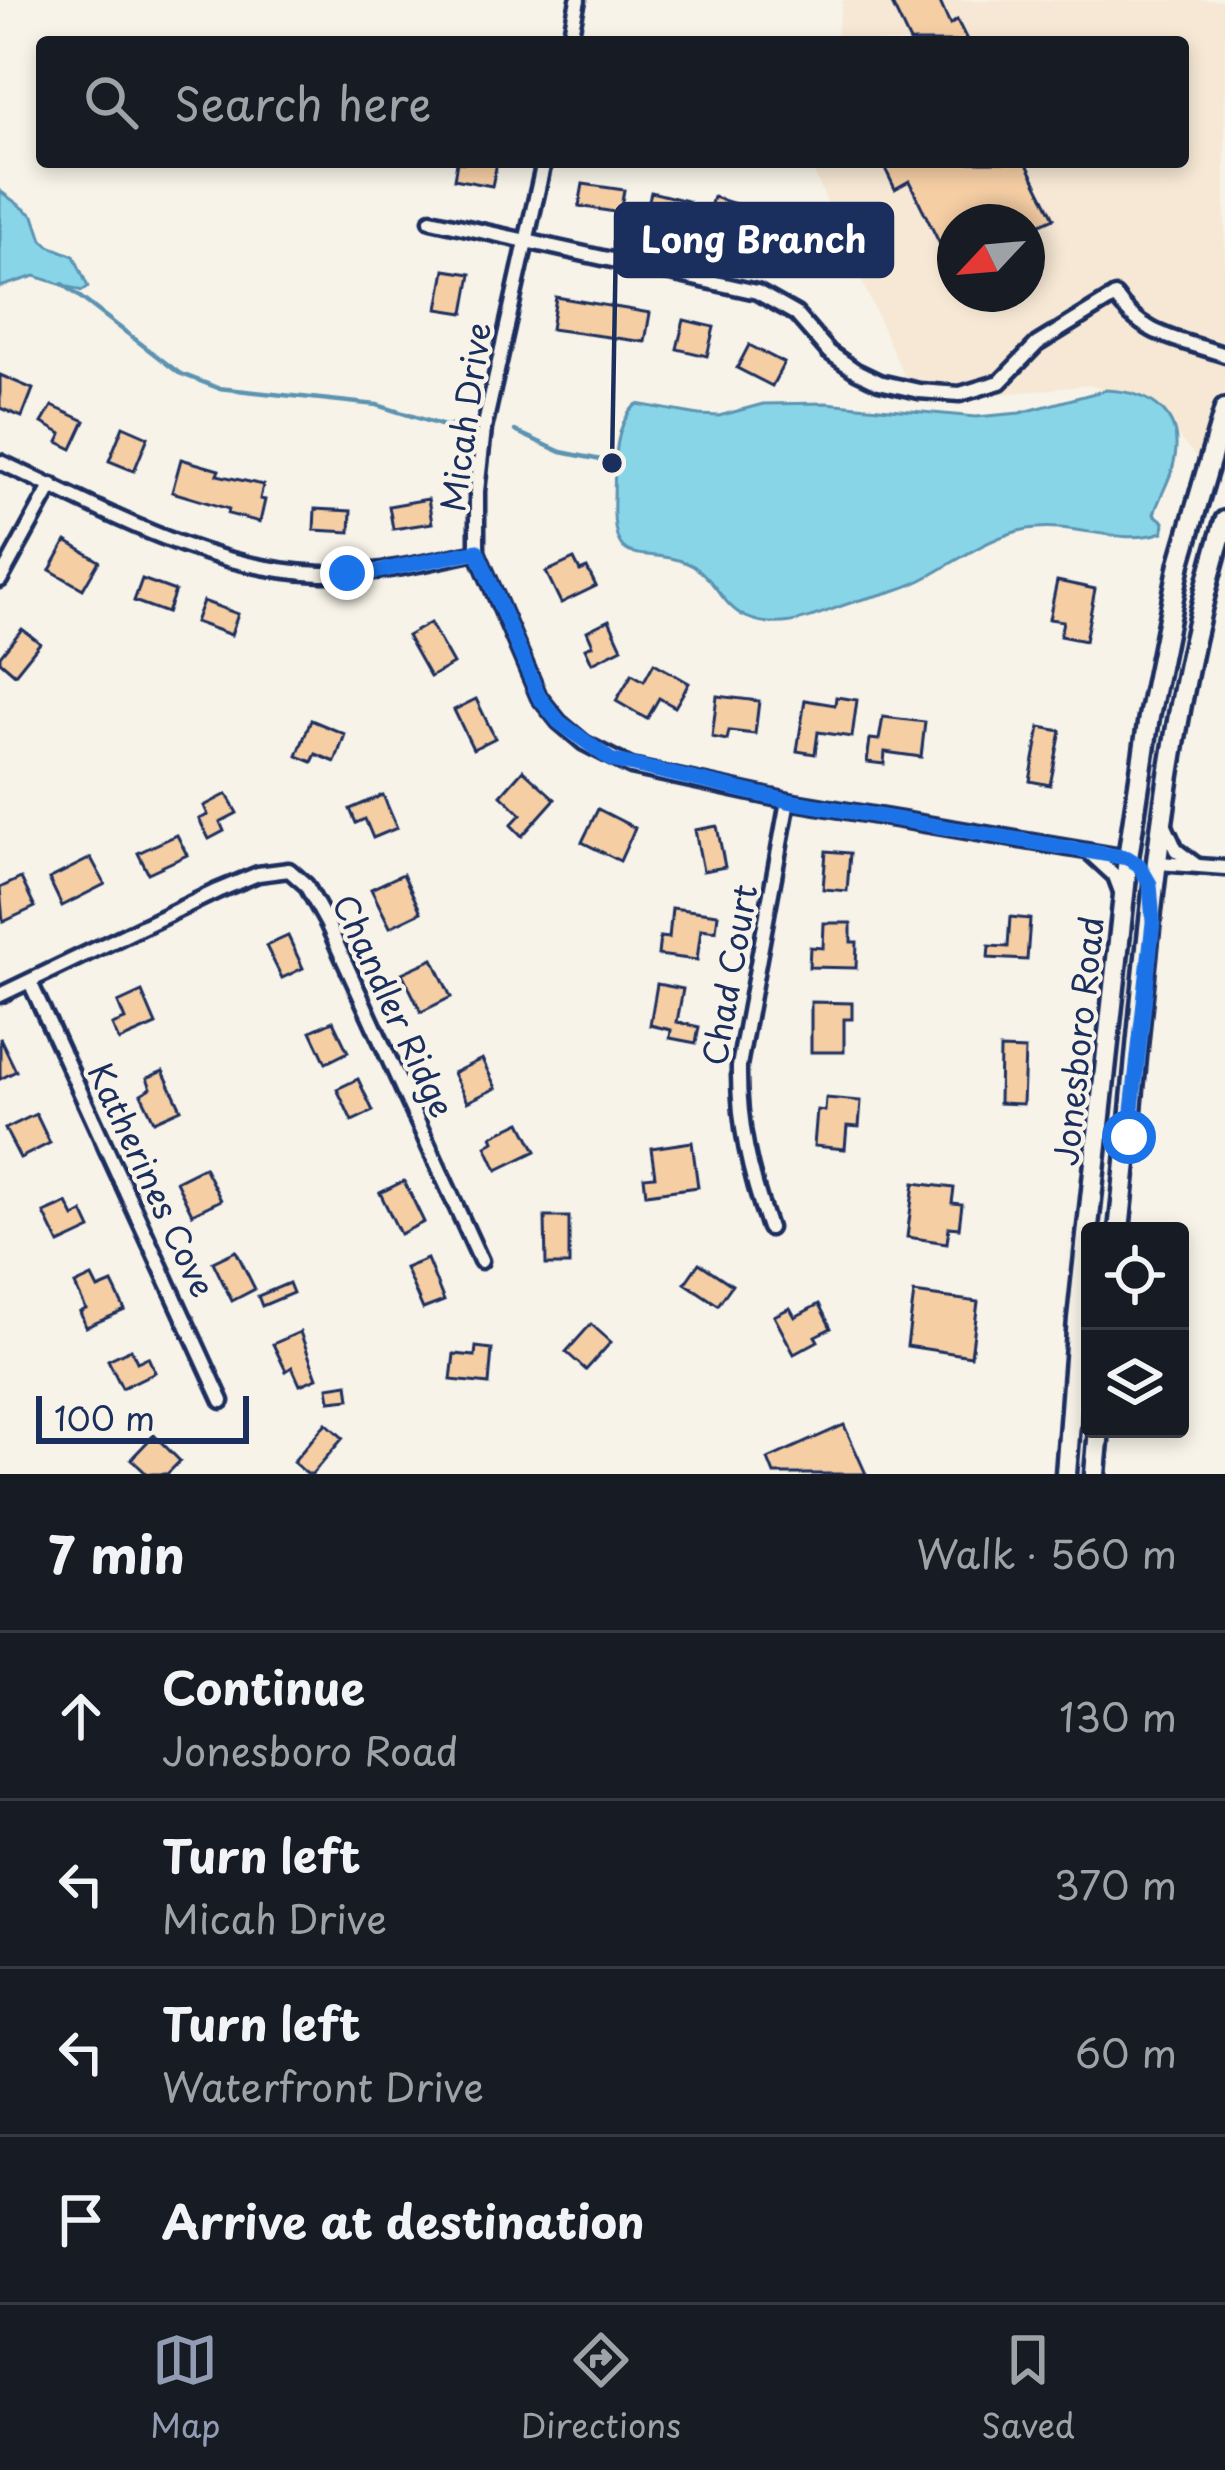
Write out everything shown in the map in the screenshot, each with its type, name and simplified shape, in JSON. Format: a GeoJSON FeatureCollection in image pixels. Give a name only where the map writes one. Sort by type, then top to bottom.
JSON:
{"type":"FeatureCollection","features":[{"type":"Feature","properties":{"kind":"main road","name":"Jonesboro Road"},"geometry":{"type":"LineString","coordinates":[[1066,1474],[1128,858],[1149,717],[1180,563],[1225,409]]}},
{"type":"Feature","properties":{"kind":"main road","name":"Jonesboro Road"},"geometry":{"type":"LineString","coordinates":[[1120,1222],[1182,700],[1225,521]]}},
{"type":"Feature","properties":{"kind":"main road"},"geometry":{"type":"LineString","coordinates":[[1136,805],[1141,833],[1160,863]]}},
{"type":"Feature","properties":{"kind":"main road"},"geometry":{"type":"LineString","coordinates":[[1128,858],[1139,865],[1150,884],[1153,922]]}},
{"type":"Feature","properties":{"kind":"main road"},"geometry":{"type":"LineString","coordinates":[[1095,1474],[1098,1438]]}},
{"type":"Feature","properties":{"kind":"main road"},"geometry":{"type":"LineString","coordinates":[[1101,1438],[1114,1474]]}},
{"type":"Feature","properties":{"kind":"street"},"geometry":{"type":"LineString","coordinates":[[570,36],[578,0]]}},
{"type":"Feature","properties":{"kind":"street","name":"Micah Drive"},"geometry":{"type":"LineString","coordinates":[[542,168],[484,429],[477,551],[539,697],[559,722],[584,743],[631,767],[788,801],[1128,858]]}},
{"type":"Feature","properties":{"kind":"street"},"geometry":{"type":"LineString","coordinates":[[431,220],[757,292],[796,314],[829,352],[856,371],[879,382],[920,391],[960,394],[1000,382],[1036,344],[1115,296],[1130,318],[1166,338],[1225,355]]}},
{"type":"Feature","properties":{"kind":"street"},"geometry":{"type":"LineString","coordinates":[[0,463],[200,552],[258,566],[321,574],[374,572],[477,551]]}},
{"type":"Feature","properties":{"kind":"street"},"geometry":{"type":"LineString","coordinates":[[0,580],[52,485]]}},
{"type":"Feature","properties":{"kind":"street","name":"Chad Court"},"geometry":{"type":"LineString","coordinates":[[769,1228],[749,1173],[738,1109],[739,1066],[788,801]]}},
{"type":"Feature","properties":{"kind":"street"},"geometry":{"type":"LineString","coordinates":[[1164,824],[1176,850],[1197,866]]}},
{"type":"Feature","properties":{"kind":"street"},"geometry":{"type":"LineString","coordinates":[[1083,850],[1100,859],[1115,876],[1124,900]]}},
{"type":"Feature","properties":{"kind":"street"},"geometry":{"type":"LineString","coordinates":[[1160,863],[1225,868]]}},
{"type":"Feature","properties":{"kind":"street","name":"Chandler Ridge"},"geometry":{"type":"LineString","coordinates":[[0,995],[217,891],[258,874],[289,870],[306,885],[327,923],[481,1261]]}},
{"type":"Feature","properties":{"kind":"street","name":"Katherines Cove"},"geometry":{"type":"LineString","coordinates":[[30,982],[222,1400]]}},
{"type":"Feature","properties":{"kind":"shaded area"},"geometry":{"type":"Polygon","coordinates":[[[843,0],[1225,0],[1225,479],[1197,458],[1152,407],[1090,385],[916,403],[812,168],[1189,168],[1189,36],[836,36],[843,0]]]}},
{"type":"Feature","properties":{"kind":"water"},"geometry":{"type":"Polygon","coordinates":[[[0,191],[34,216],[42,240],[74,256],[88,287],[82,291],[35,276],[0,287],[0,191]]]}},
{"type":"Feature","properties":{"kind":"water"},"geometry":{"type":"Polygon","coordinates":[[[1106,390],[1152,402],[1171,422],[1176,451],[1154,514],[1164,522],[1163,532],[1130,537],[1045,527],[1015,532],[904,587],[804,619],[776,623],[737,612],[704,574],[687,563],[632,553],[618,538],[614,522],[617,448],[623,423],[637,404],[719,416],[763,404],[826,403],[976,417],[1020,413],[1106,390]]]}},
{"type":"Feature","properties":{"kind":"building"},"geometry":{"type":"Polygon","coordinates":[[[890,0],[939,0],[950,25],[957,20],[965,36],[907,36],[890,0]]]}},
{"type":"Feature","properties":{"kind":"building"},"geometry":{"type":"Polygon","coordinates":[[[456,168],[496,168],[492,186],[454,179],[456,168]]]}},
{"type":"Feature","properties":{"kind":"building"},"geometry":{"type":"Polygon","coordinates":[[[885,168],[1029,168],[1054,218],[1045,222],[1045,204],[937,204],[937,238],[909,181],[895,189],[885,168]]]}},
{"type":"Feature","properties":{"kind":"building"},"geometry":{"type":"Polygon","coordinates":[[[583,184],[624,190],[620,213],[579,206],[583,184]]]}},
{"type":"Feature","properties":{"kind":"building"},"geometry":{"type":"Polygon","coordinates":[[[651,192],[688,201],[682,225],[645,216],[651,192]]]}},
{"type":"Feature","properties":{"kind":"building"},"geometry":{"type":"Polygon","coordinates":[[[713,197],[755,210],[746,240],[704,227],[713,197]]]}},
{"type":"Feature","properties":{"kind":"building"},"geometry":{"type":"Polygon","coordinates":[[[445,270],[471,274],[464,313],[438,309],[445,270]]]}},
{"type":"Feature","properties":{"kind":"building"},"geometry":{"type":"Polygon","coordinates":[[[556,297],[650,313],[645,342],[551,329],[556,297]]]}},
{"type":"Feature","properties":{"kind":"building"},"geometry":{"type":"Polygon","coordinates":[[[684,320],[714,327],[707,356],[677,349],[684,320]]]}},
{"type":"Feature","properties":{"kind":"building"},"geometry":{"type":"Polygon","coordinates":[[[749,345],[784,363],[772,386],[737,368],[749,345]]]}},
{"type":"Feature","properties":{"kind":"building"},"geometry":{"type":"Polygon","coordinates":[[[0,375],[33,389],[22,417],[0,408],[0,375]]]}},
{"type":"Feature","properties":{"kind":"building"},"geometry":{"type":"Polygon","coordinates":[[[52,406],[85,421],[72,449],[58,442],[62,434],[42,423],[52,406]]]}},
{"type":"Feature","properties":{"kind":"building"},"geometry":{"type":"Polygon","coordinates":[[[123,426],[148,437],[134,471],[109,461],[123,426]]]}},
{"type":"Feature","properties":{"kind":"building"},"geometry":{"type":"Polygon","coordinates":[[[181,459],[219,470],[217,475],[263,485],[260,522],[172,492],[181,459]]]}},
{"type":"Feature","properties":{"kind":"building"},"geometry":{"type":"Polygon","coordinates":[[[428,499],[432,523],[393,529],[389,506],[428,499]]]}},
{"type":"Feature","properties":{"kind":"building"},"geometry":{"type":"Polygon","coordinates":[[[315,509],[351,511],[350,532],[314,530],[315,509]]]}},
{"type":"Feature","properties":{"kind":"building"},"geometry":{"type":"Polygon","coordinates":[[[66,541],[99,561],[83,589],[50,570],[66,541]]]}},
{"type":"Feature","properties":{"kind":"building"},"geometry":{"type":"Polygon","coordinates":[[[574,559],[580,571],[587,568],[596,586],[561,603],[546,572],[574,559]]]}},
{"type":"Feature","properties":{"kind":"building"},"geometry":{"type":"Polygon","coordinates":[[[142,579],[175,591],[167,613],[134,601],[142,579]]]}},
{"type":"Feature","properties":{"kind":"building"},"geometry":{"type":"Polygon","coordinates":[[[1057,581],[1095,589],[1085,641],[1060,636],[1063,621],[1049,619],[1057,581]]]}},
{"type":"Feature","properties":{"kind":"building"},"geometry":{"type":"Polygon","coordinates":[[[203,601],[238,614],[231,635],[195,622],[203,601]]]}},
{"type":"Feature","properties":{"kind":"building"},"geometry":{"type":"Polygon","coordinates":[[[609,620],[622,648],[592,663],[585,648],[593,645],[587,631],[609,620]]]}},
{"type":"Feature","properties":{"kind":"building"},"geometry":{"type":"Polygon","coordinates":[[[430,623],[453,664],[430,677],[407,636],[430,623]]]}},
{"type":"Feature","properties":{"kind":"building"},"geometry":{"type":"Polygon","coordinates":[[[22,629],[40,643],[15,674],[0,656],[22,629]]]}},
{"type":"Feature","properties":{"kind":"building"},"geometry":{"type":"Polygon","coordinates":[[[654,663],[689,683],[675,707],[659,698],[647,719],[616,701],[632,674],[644,681],[654,663]]]}},
{"type":"Feature","properties":{"kind":"building"},"geometry":{"type":"Polygon","coordinates":[[[717,696],[759,701],[755,734],[729,731],[727,740],[712,737],[717,696]]]}},
{"type":"Feature","properties":{"kind":"building"},"geometry":{"type":"Polygon","coordinates":[[[836,697],[857,700],[852,737],[818,732],[815,754],[797,751],[805,700],[835,705],[836,697]]]}},
{"type":"Feature","properties":{"kind":"building"},"geometry":{"type":"Polygon","coordinates":[[[476,699],[495,738],[473,749],[454,710],[476,699]]]}},
{"type":"Feature","properties":{"kind":"building"},"geometry":{"type":"Polygon","coordinates":[[[883,717],[925,722],[921,757],[885,752],[884,764],[867,762],[870,739],[879,740],[883,717]]]}},
{"type":"Feature","properties":{"kind":"building"},"geometry":{"type":"Polygon","coordinates":[[[311,720],[345,734],[335,762],[316,754],[312,762],[297,756],[311,720]]]}},
{"type":"Feature","properties":{"kind":"building"},"geometry":{"type":"Polygon","coordinates":[[[1040,727],[1061,731],[1050,785],[1030,781],[1040,727]]]}},
{"type":"Feature","properties":{"kind":"building"},"geometry":{"type":"Polygon","coordinates":[[[523,770],[555,799],[522,836],[511,825],[521,814],[501,795],[523,770]]]}},
{"type":"Feature","properties":{"kind":"building"},"geometry":{"type":"Polygon","coordinates":[[[227,794],[237,813],[220,822],[224,831],[209,839],[199,819],[208,815],[204,806],[227,794]]]}},
{"type":"Feature","properties":{"kind":"building"},"geometry":{"type":"Polygon","coordinates":[[[383,795],[397,828],[373,838],[365,819],[356,823],[350,809],[383,795]]]}},
{"type":"Feature","properties":{"kind":"building"},"geometry":{"type":"Polygon","coordinates":[[[598,809],[635,828],[620,861],[582,842],[598,809]]]}},
{"type":"Feature","properties":{"kind":"building"},"geometry":{"type":"Polygon","coordinates":[[[717,826],[725,867],[703,871],[695,830],[717,826]]]}},
{"type":"Feature","properties":{"kind":"building"},"geometry":{"type":"Polygon","coordinates":[[[177,835],[187,855],[148,873],[138,853],[177,835]]]}},
{"type":"Feature","properties":{"kind":"building"},"geometry":{"type":"Polygon","coordinates":[[[826,851],[850,853],[847,891],[823,889],[826,851]]]}},
{"type":"Feature","properties":{"kind":"building"},"geometry":{"type":"Polygon","coordinates":[[[91,858],[105,884],[62,906],[49,879],[91,858]]]}},
{"type":"Feature","properties":{"kind":"building"},"geometry":{"type":"Polygon","coordinates":[[[403,874],[421,912],[390,927],[371,889],[403,874]]]}},
{"type":"Feature","properties":{"kind":"building"},"geometry":{"type":"Polygon","coordinates":[[[21,878],[35,907],[3,922],[0,888],[21,878]]]}},
{"type":"Feature","properties":{"kind":"building"},"geometry":{"type":"Polygon","coordinates":[[[672,908],[718,914],[716,931],[701,929],[697,960],[658,955],[660,937],[669,938],[672,908]]]}},
{"type":"Feature","properties":{"kind":"building"},"geometry":{"type":"Polygon","coordinates":[[[1010,917],[1030,919],[1027,960],[988,958],[989,946],[1008,947],[1010,917]]]}},
{"type":"Feature","properties":{"kind":"building"},"geometry":{"type":"Polygon","coordinates":[[[824,923],[851,923],[851,942],[857,942],[856,968],[809,967],[810,947],[823,948],[824,923]]]}},
{"type":"Feature","properties":{"kind":"building"},"geometry":{"type":"Polygon","coordinates":[[[288,936],[303,968],[282,978],[266,946],[288,936]]]}},
{"type":"Feature","properties":{"kind":"building"},"geometry":{"type":"Polygon","coordinates":[[[433,959],[451,997],[421,1012],[402,973],[433,959]]]}},
{"type":"Feature","properties":{"kind":"building"},"geometry":{"type":"Polygon","coordinates":[[[657,984],[683,989],[677,1022],[699,1027],[696,1043],[670,1038],[671,1030],[650,1025],[657,984]]]}},
{"type":"Feature","properties":{"kind":"building"},"geometry":{"type":"Polygon","coordinates":[[[142,992],[156,1025],[119,1041],[112,1025],[125,1020],[118,1003],[142,992]]]}},
{"type":"Feature","properties":{"kind":"building"},"geometry":{"type":"Polygon","coordinates":[[[811,1002],[852,1003],[852,1019],[844,1019],[844,1052],[811,1052],[811,1002]]]}},
{"type":"Feature","properties":{"kind":"building"},"geometry":{"type":"Polygon","coordinates":[[[333,1021],[348,1052],[326,1063],[311,1031],[333,1021]]]}},
{"type":"Feature","properties":{"kind":"building"},"geometry":{"type":"Polygon","coordinates":[[[0,1038],[16,1071],[0,1079],[0,1038]]]}},
{"type":"Feature","properties":{"kind":"building"},"geometry":{"type":"Polygon","coordinates":[[[1000,1049],[1025,1050],[1023,1104],[999,1103],[1000,1049]]]}},
{"type":"Feature","properties":{"kind":"building"},"geometry":{"type":"Polygon","coordinates":[[[482,1059],[496,1088],[467,1102],[453,1073],[482,1059]]]}},
{"type":"Feature","properties":{"kind":"building"},"geometry":{"type":"Polygon","coordinates":[[[163,1071],[181,1109],[154,1121],[141,1094],[151,1088],[147,1078],[163,1071]]]}},
{"type":"Feature","properties":{"kind":"building"},"geometry":{"type":"Polygon","coordinates":[[[358,1079],[373,1111],[352,1121],[337,1089],[358,1079]]]}},
{"type":"Feature","properties":{"kind":"building"},"geometry":{"type":"Polygon","coordinates":[[[826,1098],[861,1101],[859,1127],[847,1126],[845,1149],[814,1146],[817,1110],[825,1111],[826,1098]]]}},
{"type":"Feature","properties":{"kind":"building"},"geometry":{"type":"Polygon","coordinates":[[[36,1114],[50,1143],[20,1158],[5,1129],[36,1114]]]}},
{"type":"Feature","properties":{"kind":"building"},"geometry":{"type":"Polygon","coordinates":[[[521,1122],[536,1151],[497,1170],[486,1146],[494,1141],[492,1136],[521,1122]]]}},
{"type":"Feature","properties":{"kind":"building"},"geometry":{"type":"Polygon","coordinates":[[[692,1142],[698,1187],[646,1194],[644,1177],[655,1176],[651,1148],[692,1142]]]}},
{"type":"Feature","properties":{"kind":"building"},"geometry":{"type":"Polygon","coordinates":[[[204,1167],[221,1200],[192,1214],[176,1181],[204,1167]]]}},
{"type":"Feature","properties":{"kind":"building"},"geometry":{"type":"Polygon","coordinates":[[[404,1181],[424,1222],[400,1234],[380,1193],[404,1181]]]}},
{"type":"Feature","properties":{"kind":"building"},"geometry":{"type":"Polygon","coordinates":[[[914,1183],[954,1188],[952,1203],[962,1204],[959,1228],[949,1227],[947,1243],[907,1237],[914,1183]]]}},
{"type":"Feature","properties":{"kind":"building"},"geometry":{"type":"Polygon","coordinates":[[[67,1203],[74,1217],[83,1212],[91,1229],[59,1244],[44,1213],[67,1203]]]}},
{"type":"Feature","properties":{"kind":"building"},"geometry":{"type":"Polygon","coordinates":[[[545,1217],[569,1217],[569,1265],[546,1265],[545,1217]]]}},
{"type":"Feature","properties":{"kind":"building"},"geometry":{"type":"Polygon","coordinates":[[[236,1251],[255,1289],[232,1301],[213,1262],[236,1251]]]}},
{"type":"Feature","properties":{"kind":"building"},"geometry":{"type":"Polygon","coordinates":[[[427,1259],[444,1301],[423,1309],[405,1268],[427,1259]]]}},
{"type":"Feature","properties":{"kind":"building"},"geometry":{"type":"Polygon","coordinates":[[[699,1263],[732,1285],[718,1305],[685,1283],[699,1263]]]}},
{"type":"Feature","properties":{"kind":"building"},"geometry":{"type":"Polygon","coordinates":[[[92,1277],[98,1289],[112,1283],[125,1310],[86,1327],[80,1312],[86,1309],[75,1285],[92,1277]]]}},
{"type":"Feature","properties":{"kind":"building"},"geometry":{"type":"Polygon","coordinates":[[[289,1283],[293,1293],[262,1306],[258,1296],[289,1283]]]}},
{"type":"Feature","properties":{"kind":"building"},"geometry":{"type":"Polygon","coordinates":[[[914,1293],[978,1302],[971,1356],[907,1346],[914,1293]]]}},
{"type":"Feature","properties":{"kind":"building"},"geometry":{"type":"Polygon","coordinates":[[[819,1304],[831,1328],[794,1354],[774,1316],[790,1308],[795,1317],[819,1304]]]}},
{"type":"Feature","properties":{"kind":"building"},"geometry":{"type":"Polygon","coordinates":[[[591,1324],[611,1342],[586,1370],[566,1352],[591,1324]]]}},
{"type":"Feature","properties":{"kind":"building"},"geometry":{"type":"Polygon","coordinates":[[[300,1332],[317,1378],[300,1385],[292,1367],[286,1371],[273,1344],[300,1332]]]}},
{"type":"Feature","properties":{"kind":"building"},"geometry":{"type":"Polygon","coordinates":[[[476,1347],[492,1349],[489,1384],[451,1380],[454,1354],[475,1356],[476,1347]]]}},
{"type":"Feature","properties":{"kind":"building"},"geometry":{"type":"Polygon","coordinates":[[[131,1349],[137,1362],[148,1357],[155,1372],[122,1388],[108,1360],[131,1349]]]}},
{"type":"Feature","properties":{"kind":"building"},"geometry":{"type":"Polygon","coordinates":[[[348,1384],[350,1399],[330,1401],[328,1387],[348,1384]]]}},
{"type":"Feature","properties":{"kind":"building"},"geometry":{"type":"Polygon","coordinates":[[[326,1423],[343,1438],[307,1474],[293,1462],[326,1423]]]}},
{"type":"Feature","properties":{"kind":"building"},"geometry":{"type":"Polygon","coordinates":[[[844,1425],[866,1474],[774,1474],[768,1459],[844,1425]]]}},
{"type":"Feature","properties":{"kind":"building"},"geometry":{"type":"Polygon","coordinates":[[[154,1435],[180,1461],[167,1474],[147,1474],[131,1459],[154,1435]]]}},
{"type":"Feature","properties":{"kind":"waterway"},"geometry":{"type":"LineString","coordinates":[[63,284],[179,373],[218,388],[377,405],[444,426],[469,425]]}},
{"type":"Feature","properties":{"kind":"waterway"},"geometry":{"type":"LineString","coordinates":[[515,431],[561,452],[621,464]]}},
{"type":"Feature","properties":{"kind":"place","name":"Long Branch"},"geometry":{"type":"Point","coordinates":[612,463]}},
{"type":"Feature","properties":{"kind":"route"},"geometry":{"type":"LineString","coordinates":[[347,573],[477,551],[539,697],[559,722],[611,760],[788,801],[1128,858],[1139,865],[1150,884],[1153,922],[1129,1137]]}}]}
